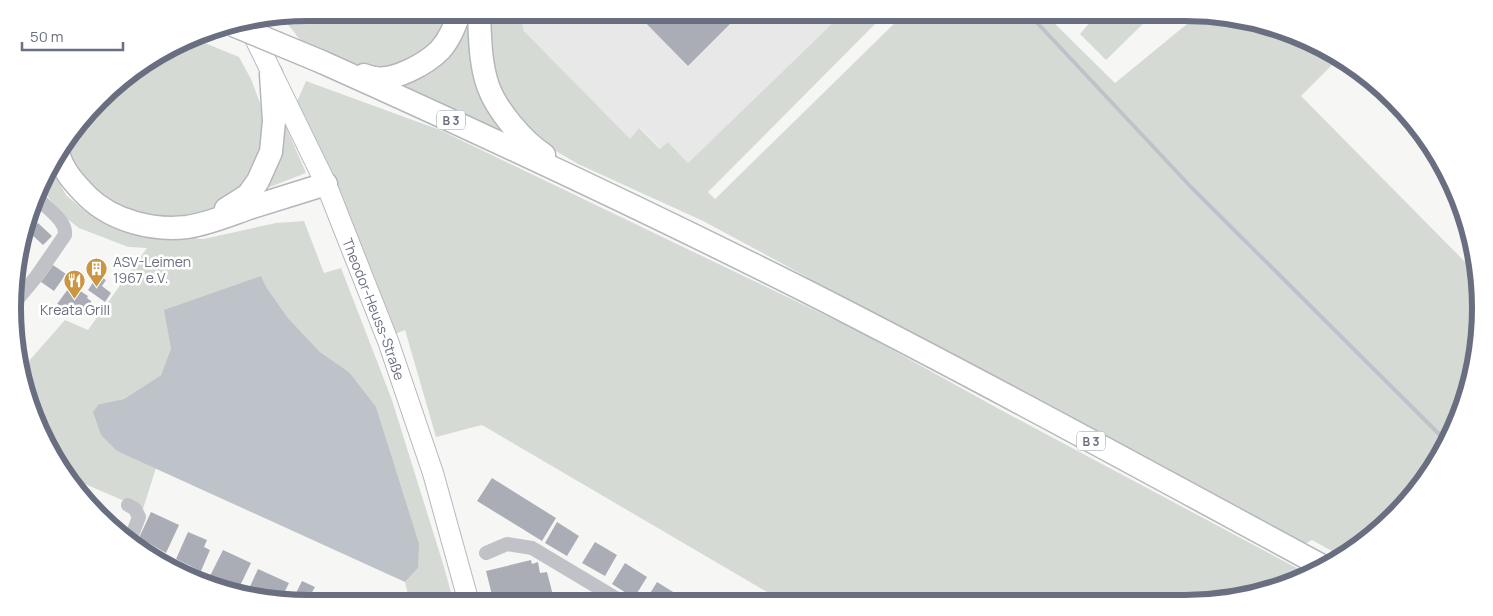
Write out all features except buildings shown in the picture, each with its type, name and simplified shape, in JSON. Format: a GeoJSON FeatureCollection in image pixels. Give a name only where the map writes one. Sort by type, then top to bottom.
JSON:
{"type":"FeatureCollection","features":[{"type":"Feature","properties":{"kind":"main road"},"geometry":{"type":"LineString","coordinates":[[322,62],[375,78],[397,76],[420,65],[440,50],[453,31],[457,21]]}},
{"type":"Feature","properties":{"kind":"main road"},"geometry":{"type":"LineString","coordinates":[[479,21],[481,50],[488,87],[506,118],[532,147],[580,180]]}},
{"type":"Feature","properties":{"kind":"main road","name":"B 3"},"geometry":{"type":"LineString","coordinates":[[249,28],[450,119],[697,237],[883,331],[1316,563]]}},
{"type":"Feature","properties":{"kind":"main road"},"geometry":{"type":"LineString","coordinates":[[199,224],[248,196],[267,162],[271,152],[274,121],[271,74]]}},
{"type":"Feature","properties":{"kind":"main road"},"geometry":{"type":"LineString","coordinates":[[62,162],[77,186],[92,201],[111,213],[137,223],[173,228],[199,224],[326,184]]}},
{"type":"Feature","properties":{"kind":"street","name":"Theodor-Heuss-Straße"},"geometry":{"type":"LineString","coordinates":[[245,29],[271,74],[326,184],[388,341],[433,473],[467,595]]}},
{"type":"Feature","properties":{"kind":"street"},"geometry":{"type":"LineString","coordinates":[[22,294],[65,236],[63,224],[42,202]]}},
{"type":"Feature","properties":{"kind":"street"},"geometry":{"type":"LineString","coordinates":[[128,505],[135,509],[138,516],[132,534]]}},
{"type":"Feature","properties":{"kind":"street"},"geometry":{"type":"LineString","coordinates":[[486,553],[507,544],[532,548],[611,595]]}},
{"type":"Feature","properties":{"kind":"shaded area"},"geometry":{"type":"Polygon","coordinates":[[[448,21],[442,34],[409,64],[374,71],[301,41],[286,22],[448,21]]]}},
{"type":"Feature","properties":{"kind":"shaded area"},"geometry":{"type":"Polygon","coordinates":[[[468,21],[474,21],[510,135],[396,84],[411,81],[435,69],[453,51],[468,21]]]}},
{"type":"Feature","properties":{"kind":"shaded area"},"geometry":{"type":"Polygon","coordinates":[[[485,21],[522,21],[524,31],[630,139],[639,128],[660,149],[668,142],[688,163],[835,21],[878,21],[708,192],[715,199],[897,21],[1052,21],[1115,83],[1190,21],[1241,27],[1277,36],[1312,51],[1334,63],[1301,96],[1468,265],[1472,308],[1471,327],[1466,364],[1457,400],[1433,451],[1412,483],[1388,511],[1360,535],[1334,552],[1312,540],[1301,546],[703,221],[578,164],[537,140],[507,109],[493,82],[485,21]]]}},
{"type":"Feature","properties":{"kind":"shaded area"},"geometry":{"type":"Polygon","coordinates":[[[522,21],[835,21],[688,163],[668,142],[661,149],[640,128],[630,140],[524,31],[522,21]]]}},
{"type":"Feature","properties":{"kind":"shaded area"},"geometry":{"type":"Polygon","coordinates":[[[1091,21],[1146,21],[1106,60],[1080,34],[1091,21]]]}},
{"type":"Feature","properties":{"kind":"shaded area"},"geometry":{"type":"Polygon","coordinates":[[[201,42],[239,57],[251,79],[260,103],[263,125],[260,152],[253,175],[233,200],[202,215],[162,218],[123,208],[94,194],[74,171],[67,153],[70,149],[92,119],[133,81],[165,60],[201,42]]]}},
{"type":"Feature","properties":{"kind":"shaded area"},"geometry":{"type":"Polygon","coordinates":[[[306,81],[440,130],[860,332],[999,409],[1301,570],[1277,580],[1241,589],[1185,595],[772,595],[482,425],[436,437],[405,330],[393,335],[371,269],[339,190],[296,104],[306,81]]]}},
{"type":"Feature","properties":{"kind":"shaded area"},"geometry":{"type":"Polygon","coordinates":[[[283,120],[306,173],[262,190],[283,120]]]}},
{"type":"Feature","properties":{"kind":"shaded area"},"geometry":{"type":"Polygon","coordinates":[[[55,174],[66,195],[86,212],[109,224],[160,235],[203,239],[276,223],[304,221],[324,273],[341,268],[392,400],[452,595],[408,595],[405,582],[418,568],[349,372],[320,352],[288,318],[261,276],[171,348],[161,375],[124,399],[99,404],[117,451],[156,468],[143,509],[85,484],[83,486],[60,451],[43,418],[36,400],[26,360],[28,362],[65,320],[88,330],[147,248],[128,247],[79,228],[62,215],[45,193],[55,174]]]}},
{"type":"Feature","properties":{"kind":"shaded area"},"geometry":{"type":"Polygon","coordinates":[[[261,276],[288,318],[320,352],[349,372],[376,407],[419,544],[418,568],[405,582],[117,451],[101,435],[93,412],[99,404],[124,399],[161,375],[171,348],[164,310],[261,276]]]}},
{"type":"Feature","properties":{"kind":"waterway"},"geometry":{"type":"LineString","coordinates":[[1035,21],[1191,187],[1441,436]]}},
{"type":"Feature","properties":{"kind":"place","name":"ASV-Leimen 1967 e.V."},"geometry":{"type":"Point","coordinates":[97,288]}},
{"type":"Feature","properties":{"kind":"place","name":"Kreata Grill"},"geometry":{"type":"Point","coordinates":[75,300]}}]}
